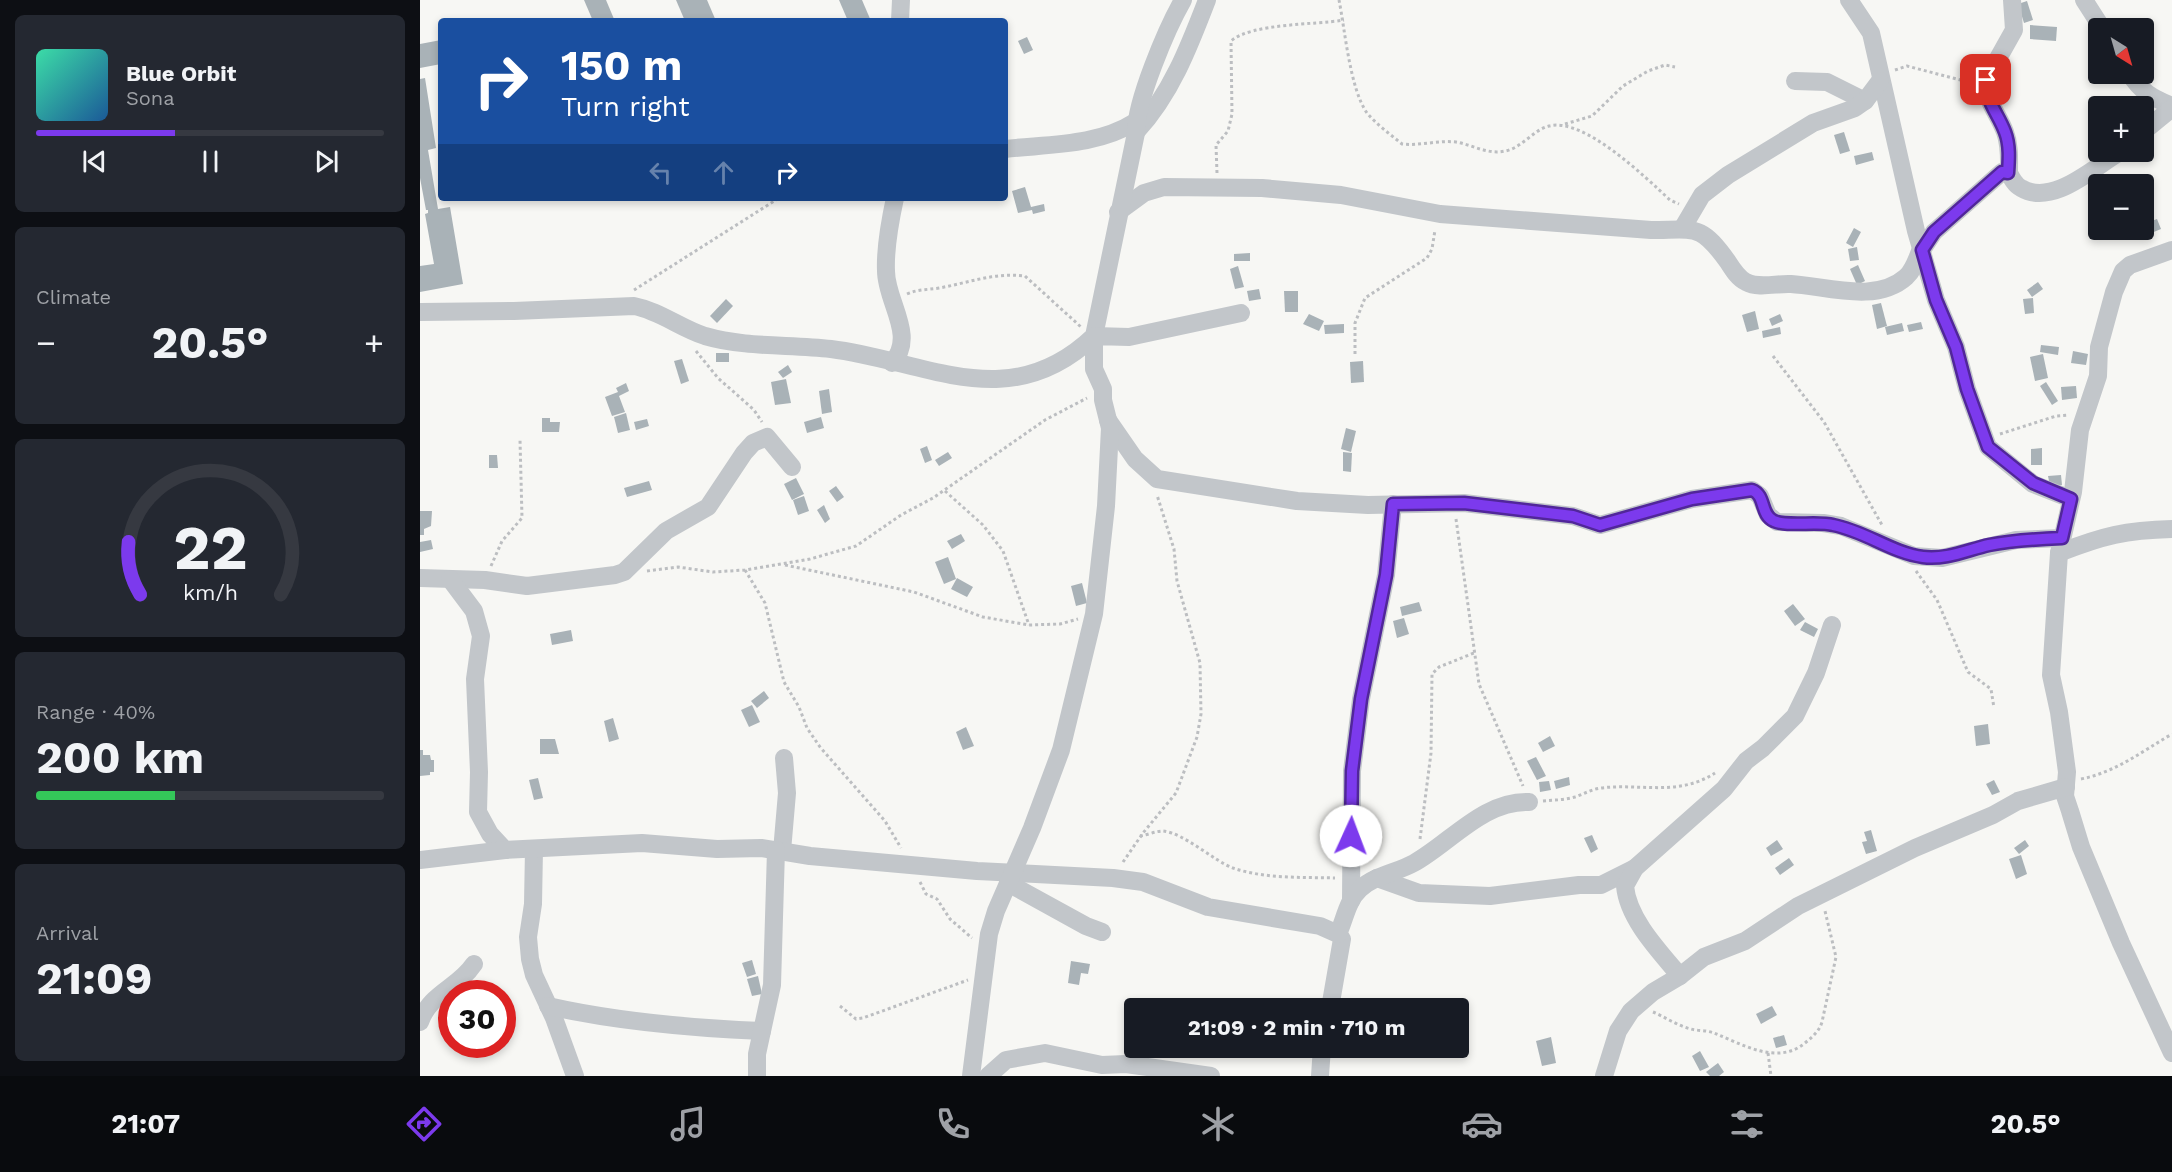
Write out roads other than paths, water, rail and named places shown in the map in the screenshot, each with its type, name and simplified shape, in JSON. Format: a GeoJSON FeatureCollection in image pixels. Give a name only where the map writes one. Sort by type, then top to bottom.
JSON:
{"type":"FeatureCollection","features":[{"type":"Feature","properties":{"kind":"street"},"geometry":{"type":"LineString","coordinates":[[900,0],[900,18]]}},
{"type":"Feature","properties":{"kind":"street"},"geometry":{"type":"LineString","coordinates":[[970,1076],[996,911],[1066,731],[1094,614],[1106,506],[1110,428],[1102,400],[1103,389],[1094,369],[1094,336],[1135,128],[1155,63],[1183,0]]}},
{"type":"Feature","properties":{"kind":"street"},"geometry":{"type":"LineString","coordinates":[[1008,148],[1100,138],[1135,128],[1150,117],[1177,73],[1207,0]]}},
{"type":"Feature","properties":{"kind":"street"},"geometry":{"type":"LineString","coordinates":[[1849,0],[1871,33],[1880,78],[1936,300],[1956,347],[1967,389],[1992,452],[2033,483],[2071,499]]}},
{"type":"Feature","properties":{"kind":"street"},"geometry":{"type":"LineString","coordinates":[[2012,0],[2014,30],[1986,80],[1987,98],[2001,122],[2008,143],[2008,173],[2020,188],[2033,192],[2045,192],[2059,189],[2104,162]]}},
{"type":"Feature","properties":{"kind":"street"},"geometry":{"type":"LineString","coordinates":[[2084,0],[2096,18]]}},
{"type":"Feature","properties":{"kind":"street"},"geometry":{"type":"LineString","coordinates":[[1682,229],[1692,210],[1709,189],[1754,158],[1813,123],[1855,108],[1865,101],[1880,78]]}},
{"type":"Feature","properties":{"kind":"street"},"geometry":{"type":"LineString","coordinates":[[1795,81],[1827,82],[1865,101]]}},
{"type":"Feature","properties":{"kind":"street"},"geometry":{"type":"LineString","coordinates":[[2139,84],[2149,96],[2172,107],[2154,122]]}},
{"type":"Feature","properties":{"kind":"street"},"geometry":{"type":"LineString","coordinates":[[1118,212],[1144,193],[1164,187],[1217,187],[1341,195],[1435,213],[1640,229],[1693,230],[1712,240],[1737,276],[1751,284],[1793,284],[1834,290],[1875,290],[1905,278],[1934,232],[2002,172],[2008,173]]}},
{"type":"Feature","properties":{"kind":"street"},"geometry":{"type":"LineString","coordinates":[[892,363],[898,356],[902,338],[886,270],[895,201]]}},
{"type":"Feature","properties":{"kind":"street"},"geometry":{"type":"LineString","coordinates":[[2172,250],[2130,265],[2122,271],[2114,292],[2099,347],[2098,376],[2080,430],[2071,499],[2060,546],[2050,675],[2059,712],[2067,772],[2065,796],[2081,847],[2172,1053]]}},
{"type":"Feature","properties":{"kind":"street"},"geometry":{"type":"LineString","coordinates":[[420,312],[514,311],[614,306],[648,309],[677,325],[721,340],[835,349],[892,363],[990,381],[1052,365],[1073,354],[1094,336],[1129,337],[1199,324],[1241,313]]}},
{"type":"Feature","properties":{"kind":"street"},"geometry":{"type":"LineString","coordinates":[[1108,420],[1135,459],[1157,479],[1297,501],[1453,503],[1573,516],[1600,525],[1692,499],[1752,490],[1760,495],[1767,515],[1776,522],[1823,522],[1841,526],[1873,537],[1900,551],[1925,558],[1942,558],[2016,540],[2060,546],[2110,534],[2172,529]]}},
{"type":"Feature","properties":{"kind":"street"},"geometry":{"type":"LineString","coordinates":[[420,578],[485,580],[507,585],[543,585],[615,575],[624,572],[666,531],[708,507],[744,453],[759,439],[767,437],[792,467]]}},
{"type":"Feature","properties":{"kind":"street"},"geometry":{"type":"LineString","coordinates":[[1351,901],[1349,880],[1352,771],[1361,699],[1386,575],[1393,504]]}},
{"type":"Feature","properties":{"kind":"street"},"geometry":{"type":"LineString","coordinates":[[450,579],[474,611],[480,636],[475,679],[479,772],[478,812],[490,834],[505,850]]}},
{"type":"Feature","properties":{"kind":"street"},"geometry":{"type":"LineString","coordinates":[[1377,878],[1419,893],[1490,896],[1579,885],[1600,885],[1635,868],[1724,789],[1746,761],[1763,748],[1795,716],[1816,673],[1832,625]]}},
{"type":"Feature","properties":{"kind":"street"},"geometry":{"type":"LineString","coordinates":[[757,1076],[757,1054],[772,985],[779,850],[787,793],[784,758]]}},
{"type":"Feature","properties":{"kind":"street"},"geometry":{"type":"LineString","coordinates":[[1604,1076],[1618,1031],[1638,1004],[1704,957],[1744,941],[1798,906],[1915,848],[1993,815],[2011,804],[2066,784]]}},
{"type":"Feature","properties":{"kind":"street"},"geometry":{"type":"LineString","coordinates":[[1338,934],[1351,901],[1359,890],[1377,878],[1419,859],[1469,823],[1506,805],[1529,802]]}},
{"type":"Feature","properties":{"kind":"street"},"geometry":{"type":"LineString","coordinates":[[420,860],[505,850],[642,843],[779,850],[810,856],[906,863],[1011,877],[1113,878],[1143,882],[1208,907],[1320,926],[1338,934],[1342,939],[1341,955],[1332,998]]}},
{"type":"Feature","properties":{"kind":"street"},"geometry":{"type":"LineString","coordinates":[[534,849],[533,904],[528,938],[530,958],[534,975],[575,1076]]}},
{"type":"Feature","properties":{"kind":"street"},"geometry":{"type":"LineString","coordinates":[[1635,868],[1625,885],[1630,906],[1649,938],[1680,976]]}},
{"type":"Feature","properties":{"kind":"street"},"geometry":{"type":"LineString","coordinates":[[1011,877],[1086,926],[1102,932]]}},
{"type":"Feature","properties":{"kind":"street"},"geometry":{"type":"LineString","coordinates":[[420,1022],[436,995],[462,980],[474,964]]}},
{"type":"Feature","properties":{"kind":"street"},"geometry":{"type":"LineString","coordinates":[[548,1006],[601,1018],[694,1028],[762,1031]]}},
{"type":"Feature","properties":{"kind":"street"},"geometry":{"type":"LineString","coordinates":[[988,1076],[1006,1060],[1045,1053],[1102,1065],[1126,1064],[1211,1076]]}},
{"type":"Feature","properties":{"kind":"street"},"geometry":{"type":"LineString","coordinates":[[1320,1076],[1321,1058]]}}]}
